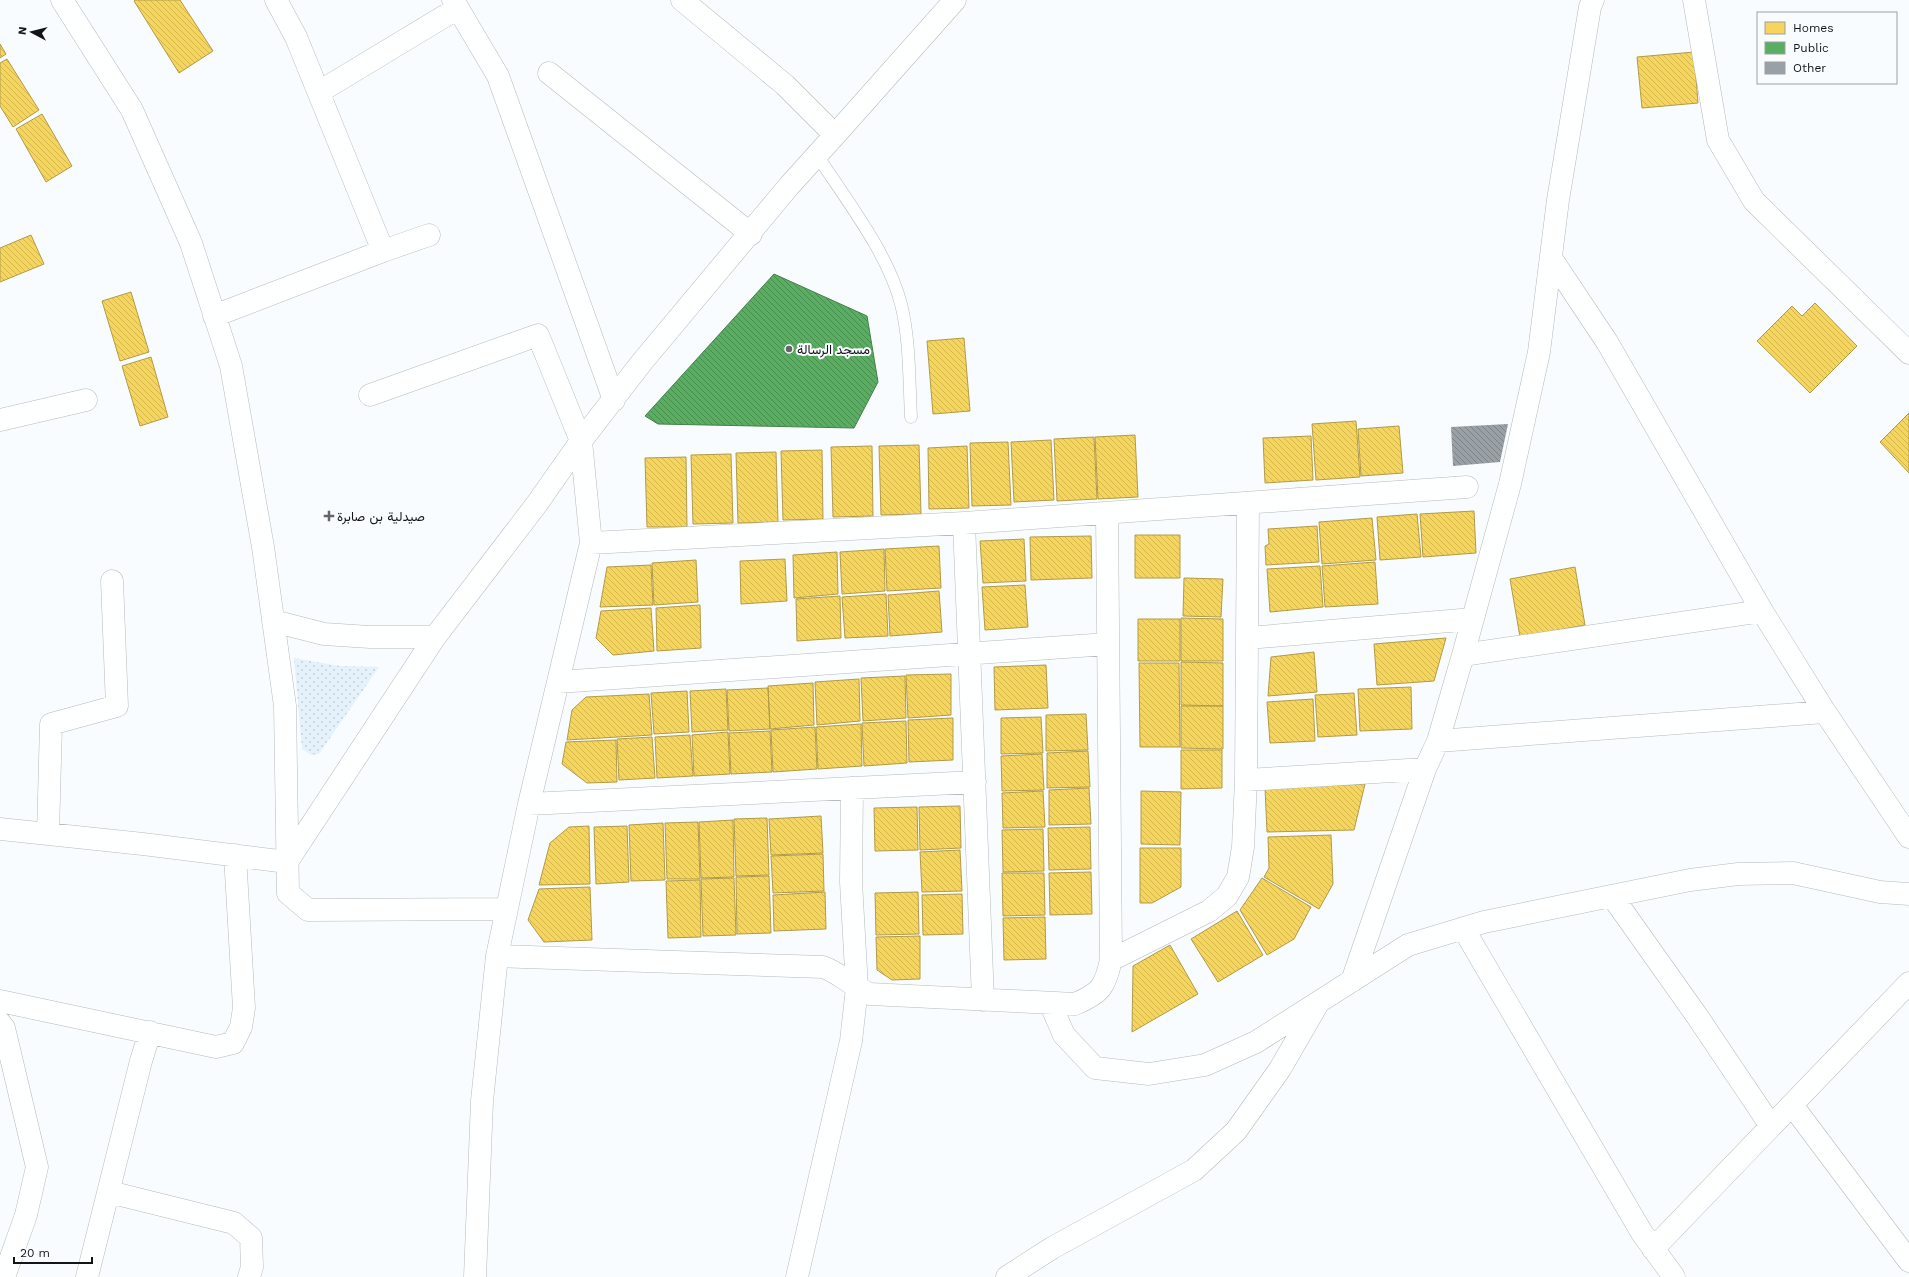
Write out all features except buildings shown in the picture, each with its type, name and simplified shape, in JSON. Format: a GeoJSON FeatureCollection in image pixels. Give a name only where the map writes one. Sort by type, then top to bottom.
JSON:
{"type":"FeatureCollection","features":[{"type":"Feature","properties":{"kind":"street"},"geometry":{"type":"LineString","coordinates":[[62,0],[132,110],[191,243],[231,366],[263,547],[286,706],[288,893],[308,910],[506,909]]}},
{"type":"Feature","properties":{"kind":"street"},"geometry":{"type":"LineString","coordinates":[[276,0],[296,37],[383,251]]}},
{"type":"Feature","properties":{"kind":"street"},"geometry":{"type":"LineString","coordinates":[[682,0],[785,85],[835,135]]}},
{"type":"Feature","properties":{"kind":"street"},"geometry":{"type":"LineString","coordinates":[[287,862],[435,637],[536,505],[581,441],[642,362],[817,155],[955,0]]}},
{"type":"Feature","properties":{"kind":"street"},"geometry":{"type":"LineString","coordinates":[[1352,981],[1425,769],[1438,741],[1464,655],[1510,484],[1537,360],[1559,192],[1590,7],[1593,0]]}},
{"type":"Feature","properties":{"kind":"street"},"geometry":{"type":"LineString","coordinates":[[1694,0],[1718,140],[1754,201],[1909,353]]}},
{"type":"Feature","properties":{"kind":"street"},"geometry":{"type":"LineString","coordinates":[[319,92],[455,4],[498,76],[614,400]]}},
{"type":"Feature","properties":{"kind":"street"},"geometry":{"type":"LineString","coordinates":[[549,72],[751,234]]}},
{"type":"Feature","properties":{"kind":"street"},"geometry":{"type":"LineString","coordinates":[[214,316],[383,251],[429,235]]}},
{"type":"Feature","properties":{"kind":"street"},"geometry":{"type":"LineString","coordinates":[[1551,258],[1607,342],[1762,611],[1825,712],[1909,837]]}},
{"type":"Feature","properties":{"kind":"street"},"geometry":{"type":"LineString","coordinates":[[370,395],[538,336],[581,441],[591,543],[529,804],[497,956],[482,1101],[474,1277]]}},
{"type":"Feature","properties":{"kind":"street"},"geometry":{"type":"LineString","coordinates":[[0,420],[86,400]]}},
{"type":"Feature","properties":{"kind":"street"},"geometry":{"type":"LineString","coordinates":[[591,543],[964,523],[1467,487]]}},
{"type":"Feature","properties":{"kind":"street"},"geometry":{"type":"LineString","coordinates":[[1111,960],[1209,911],[1227,896],[1238,877],[1242,855],[1246,780],[1248,503]]}},
{"type":"Feature","properties":{"kind":"street"},"geometry":{"type":"LineString","coordinates":[[497,956],[823,967],[835,971],[856,988],[870,994],[1075,1004],[1091,997],[1106,981],[1111,960],[1108,513]]}},
{"type":"Feature","properties":{"kind":"street"},"geometry":{"type":"LineString","coordinates":[[964,523],[983,1000]]}},
{"type":"Feature","properties":{"kind":"street"},"geometry":{"type":"LineString","coordinates":[[48,834],[51,724],[117,706],[112,581]]}},
{"type":"Feature","properties":{"kind":"street"},"geometry":{"type":"LineString","coordinates":[[1464,655],[1762,611]]}},
{"type":"Feature","properties":{"kind":"street"},"geometry":{"type":"LineString","coordinates":[[1248,638],[1473,619]]}},
{"type":"Feature","properties":{"kind":"street"},"geometry":{"type":"LineString","coordinates":[[273,621],[324,634],[370,637],[435,637]]}},
{"type":"Feature","properties":{"kind":"street"},"geometry":{"type":"LineString","coordinates":[[558,682],[1108,644]]}},
{"type":"Feature","properties":{"kind":"street"},"geometry":{"type":"LineString","coordinates":[[1438,741],[1825,712]]}},
{"type":"Feature","properties":{"kind":"street"},"geometry":{"type":"LineString","coordinates":[[1246,780],[1425,769]]}},
{"type":"Feature","properties":{"kind":"street"},"geometry":{"type":"LineString","coordinates":[[529,804],[975,782]]}},
{"type":"Feature","properties":{"kind":"street"},"geometry":{"type":"LineString","coordinates":[[797,1277],[850,1041],[856,988],[851,882],[852,788]]}},
{"type":"Feature","properties":{"kind":"street"},"geometry":{"type":"LineString","coordinates":[[0,830],[48,834],[287,862]]}},
{"type":"Feature","properties":{"kind":"street"},"geometry":{"type":"LineString","coordinates":[[0,1001],[216,1047],[233,1043],[241,1027],[244,1008],[235,855]]}},
{"type":"Feature","properties":{"kind":"street"},"geometry":{"type":"LineString","coordinates":[[1050,1003],[1064,1035],[1095,1068],[1150,1074],[1205,1065],[1256,1042],[1408,945],[1463,928],[1690,880],[1738,874],[1793,873],[1880,892],[1909,894]]}},
{"type":"Feature","properties":{"kind":"street"},"geometry":{"type":"LineString","coordinates":[[1612,896],[1697,1016],[1771,1126]]}},
{"type":"Feature","properties":{"kind":"street"},"geometry":{"type":"LineString","coordinates":[[1463,928],[1642,1233],[1674,1277]]}},
{"type":"Feature","properties":{"kind":"street"},"geometry":{"type":"LineString","coordinates":[[1653,1249],[1909,983]]}},
{"type":"Feature","properties":{"kind":"street"},"geometry":{"type":"LineString","coordinates":[[1008,1277],[1052,1248],[1194,1170],[1236,1131],[1280,1069],[1320,1001]]}},
{"type":"Feature","properties":{"kind":"street"},"geometry":{"type":"LineString","coordinates":[[0,1023],[4,1028],[37,1167],[26,1215],[4,1277]]}},
{"type":"Feature","properties":{"kind":"street"},"geometry":{"type":"LineString","coordinates":[[87,1277],[150,1032]]}},
{"type":"Feature","properties":{"kind":"street"},"geometry":{"type":"LineString","coordinates":[[1792,1105],[1909,1261]]}},
{"type":"Feature","properties":{"kind":"street"},"geometry":{"type":"LineString","coordinates":[[109,1192],[234,1223],[251,1238],[252,1267],[249,1277]]}},
{"type":"Feature","properties":{"kind":"lane"},"geometry":{"type":"LineString","coordinates":[[817,155],[882,256],[900,303],[906,334],[911,417]]}},
{"type":"Feature","properties":{"kind":"shaded area"},"geometry":{"type":"Polygon","coordinates":[[[294,658],[340,666],[379,667],[319,754],[311,755],[302,749],[294,658]]]}},
{"type":"Feature","properties":{"kind":"place","name":"مسجد الرسالة"},"geometry":{"type":"Point","coordinates":[789,349]}},
{"type":"Feature","properties":{"kind":"place","name":"صيدلية بن صابرة"},"geometry":{"type":"Point","coordinates":[329,516]}}]}
